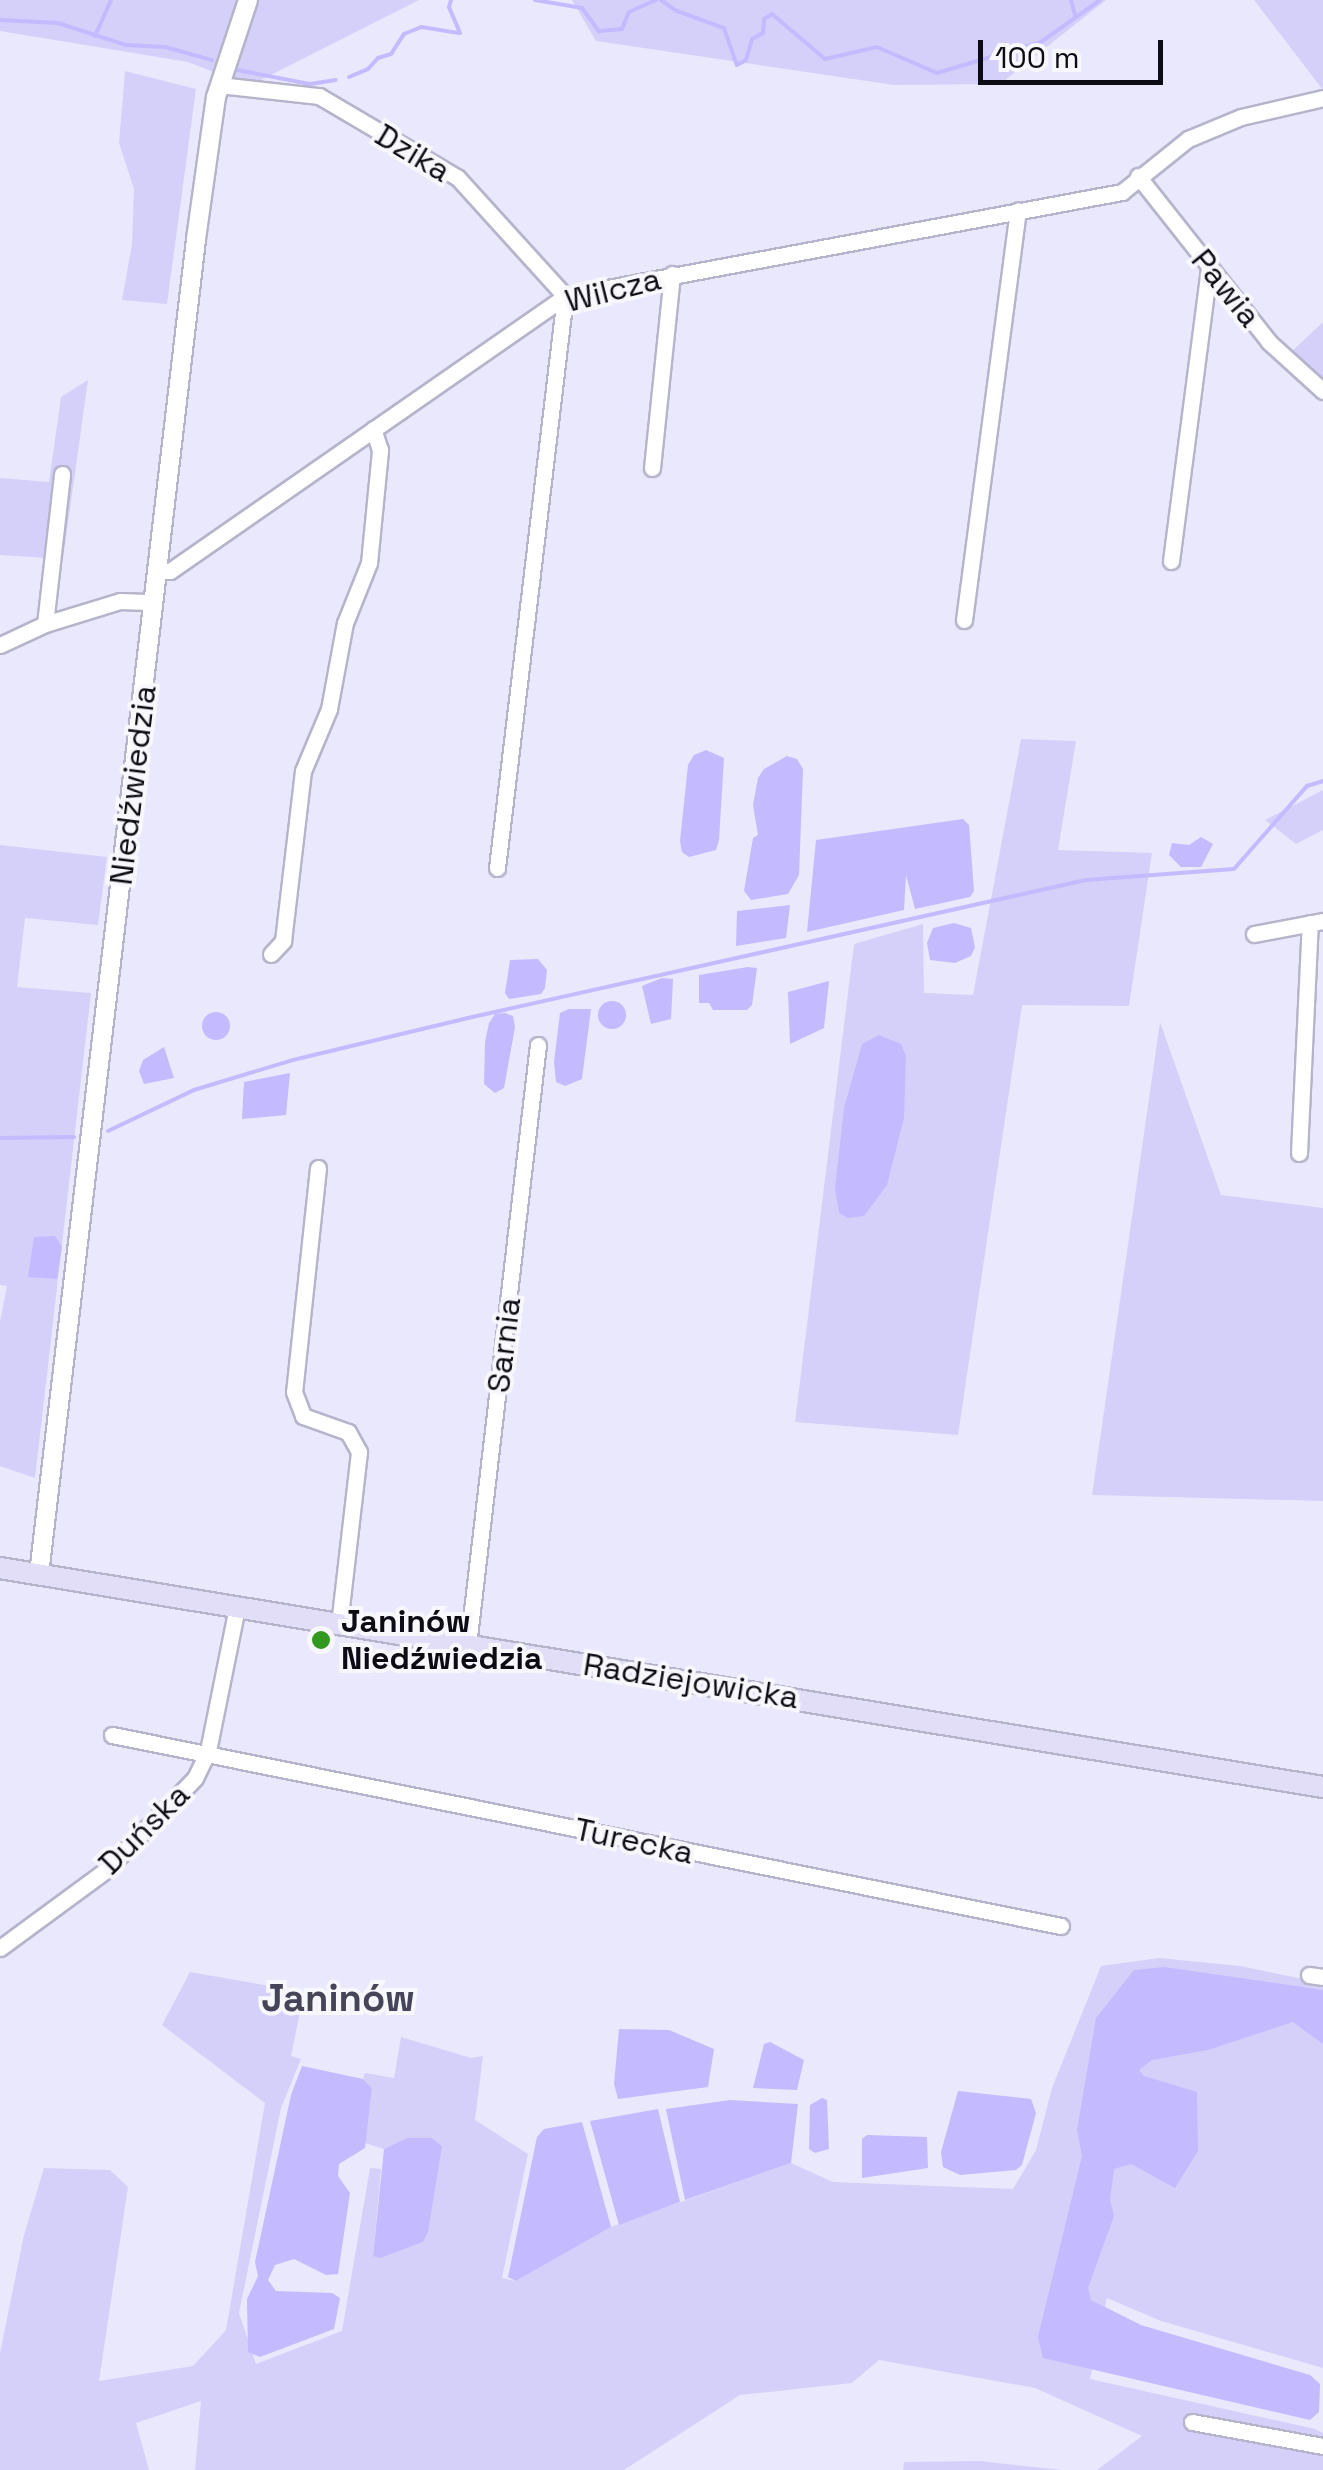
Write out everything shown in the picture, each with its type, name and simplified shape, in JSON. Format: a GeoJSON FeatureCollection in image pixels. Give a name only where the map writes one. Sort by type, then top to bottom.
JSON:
{"type":"FeatureCollection","features":[{"type":"Feature","properties":{"kind":"main road","name":"Radziejowicka"},"geometry":{"type":"LineString","coordinates":[[0,1568],[1323,1787]]}},
{"type":"Feature","properties":{"kind":"street","name":"Niedźwiedzia"},"geometry":{"type":"LineString","coordinates":[[40,1574],[219,86],[248,0]]}},
{"type":"Feature","properties":{"kind":"street","name":"Dzika"},"geometry":{"type":"LineString","coordinates":[[219,86],[319,96],[458,178],[565,296]]}},
{"type":"Feature","properties":{"kind":"street","name":"Wilcza"},"geometry":{"type":"LineString","coordinates":[[158,571],[170,571],[565,296],[1122,192],[1188,140],[1241,116],[1323,98]]}},
{"type":"Feature","properties":{"kind":"street","name":"Pawia"},"geometry":{"type":"LineString","coordinates":[[1138,176],[1269,342],[1323,391]]}},
{"type":"Feature","properties":{"kind":"street"},"geometry":{"type":"LineString","coordinates":[[964,620],[1018,212]]}},
{"type":"Feature","properties":{"kind":"street"},"geometry":{"type":"LineString","coordinates":[[1171,561],[1210,268]]}},
{"type":"Feature","properties":{"kind":"street"},"geometry":{"type":"LineString","coordinates":[[652,468],[672,274]]}},
{"type":"Feature","properties":{"kind":"street"},"geometry":{"type":"LineString","coordinates":[[497,868],[565,296]]}},
{"type":"Feature","properties":{"kind":"street"},"geometry":{"type":"LineString","coordinates":[[271,954],[283,941],[302,770],[332,700],[345,623],[369,564],[380,450],[373,430]]}},
{"type":"Feature","properties":{"kind":"street"},"geometry":{"type":"LineString","coordinates":[[45,624],[62,474]]}},
{"type":"Feature","properties":{"kind":"street"},"geometry":{"type":"LineString","coordinates":[[0,644],[45,624],[120,600],[154,602]]}},
{"type":"Feature","properties":{"kind":"street"},"geometry":{"type":"LineString","coordinates":[[1254,934],[1316,922],[1299,1153]]}},
{"type":"Feature","properties":{"kind":"street","name":"Sarnia"},"geometry":{"type":"LineString","coordinates":[[468,1645],[538,1045]]}},
{"type":"Feature","properties":{"kind":"street"},"geometry":{"type":"LineString","coordinates":[[318,1168],[294,1392],[303,1416],[348,1432],[358,1452],[340,1624]]}},
{"type":"Feature","properties":{"kind":"street","name":"Duńska"},"geometry":{"type":"LineString","coordinates":[[0,1948],[106,1870],[195,1778],[208,1750],[236,1607]]}},
{"type":"Feature","properties":{"kind":"street","name":"Turecka"},"geometry":{"type":"LineString","coordinates":[[112,1735],[208,1750],[1061,1926]]}},
{"type":"Feature","properties":{"kind":"street"},"geometry":{"type":"LineString","coordinates":[[1192,2422],[1323,2446]]}},
{"type":"Feature","properties":{"kind":"shaded area"},"geometry":{"type":"Polygon","coordinates":[[[0,0],[419,0],[249,86],[188,62],[0,31],[0,0]]]}},
{"type":"Feature","properties":{"kind":"shaded area"},"geometry":{"type":"Polygon","coordinates":[[[572,0],[1106,0],[1000,84],[894,85],[596,41],[572,0]]]}},
{"type":"Feature","properties":{"kind":"shaded area"},"geometry":{"type":"Polygon","coordinates":[[[1254,0],[1323,0],[1323,90],[1254,0]]]}},
{"type":"Feature","properties":{"kind":"shaded area"},"geometry":{"type":"Polygon","coordinates":[[[125,71],[196,89],[167,304],[122,300],[132,244],[134,189],[119,143],[125,71]]]}},
{"type":"Feature","properties":{"kind":"shaded area"},"geometry":{"type":"Polygon","coordinates":[[[1323,322],[1323,382],[1291,352],[1323,322]]]}},
{"type":"Feature","properties":{"kind":"shaded area"},"geometry":{"type":"Polygon","coordinates":[[[88,380],[63,559],[0,555],[0,478],[49,482],[61,397],[88,380]]]}},
{"type":"Feature","properties":{"kind":"shaded area"},"geometry":{"type":"Polygon","coordinates":[[[1021,739],[1076,741],[1058,850],[1152,853],[1129,1006],[1022,1005],[958,1435],[795,1422],[854,944],[923,924],[924,993],[973,995],[1021,739]]]}},
{"type":"Feature","properties":{"kind":"shaded area"},"geometry":{"type":"Polygon","coordinates":[[[706,750],[724,758],[719,840],[716,850],[689,857],[682,852],[680,841],[688,765],[694,755],[706,750]]]}},
{"type":"Feature","properties":{"kind":"shaded area"},"geometry":{"type":"Polygon","coordinates":[[[787,756],[797,759],[803,769],[799,875],[788,894],[751,900],[744,891],[753,838],[758,835],[753,805],[758,778],[764,769],[787,756]]]}},
{"type":"Feature","properties":{"kind":"shaded area"},"geometry":{"type":"Polygon","coordinates":[[[1323,790],[1323,830],[1296,844],[1265,820],[1323,790]]]}},
{"type":"Feature","properties":{"kind":"shaded area"},"geometry":{"type":"Polygon","coordinates":[[[963,819],[969,825],[974,891],[970,897],[915,909],[906,875],[904,910],[807,932],[816,840],[963,819]]]}},
{"type":"Feature","properties":{"kind":"shaded area"},"geometry":{"type":"Polygon","coordinates":[[[1201,837],[1213,844],[1201,867],[1181,867],[1169,855],[1172,843],[1189,845],[1201,837]]]}},
{"type":"Feature","properties":{"kind":"shaded area"},"geometry":{"type":"Polygon","coordinates":[[[0,845],[107,857],[98,925],[25,918],[17,987],[91,993],[35,1478],[0,1466],[0,1322],[7,1286],[0,1285],[0,845]]]}},
{"type":"Feature","properties":{"kind":"shaded area"},"geometry":{"type":"Polygon","coordinates":[[[790,905],[786,938],[736,946],[737,911],[790,905]]]}},
{"type":"Feature","properties":{"kind":"shaded area"},"geometry":{"type":"Polygon","coordinates":[[[954,923],[971,928],[975,947],[971,956],[955,963],[930,960],[927,943],[933,928],[954,923]]]}},
{"type":"Feature","properties":{"kind":"shaded area"},"geometry":{"type":"Polygon","coordinates":[[[538,959],[547,970],[541,994],[509,999],[505,993],[510,960],[538,959]]]}},
{"type":"Feature","properties":{"kind":"shaded area"},"geometry":{"type":"Polygon","coordinates":[[[757,968],[752,1005],[747,1010],[713,1010],[709,1003],[699,1003],[699,975],[757,968]]]}},
{"type":"Feature","properties":{"kind":"shaded area"},"geometry":{"type":"Polygon","coordinates":[[[662,978],[673,979],[671,1019],[651,1024],[642,986],[662,978]]]}},
{"type":"Feature","properties":{"kind":"shaded area"},"geometry":{"type":"Polygon","coordinates":[[[829,981],[824,1028],[790,1044],[788,992],[829,981]]]}},
{"type":"Feature","properties":{"kind":"shaded area"},"geometry":{"type":"Polygon","coordinates":[[[612,1001],[622,1005],[626,1015],[622,1025],[612,1029],[602,1025],[598,1015],[602,1005],[612,1001]]]}},
{"type":"Feature","properties":{"kind":"shaded area"},"geometry":{"type":"Polygon","coordinates":[[[591,1009],[582,1079],[565,1086],[556,1082],[554,1062],[560,1013],[591,1009]]]}},
{"type":"Feature","properties":{"kind":"shaded area"},"geometry":{"type":"Polygon","coordinates":[[[216,1012],[226,1016],[230,1026],[226,1036],[216,1040],[206,1036],[202,1026],[206,1016],[216,1012]]]}},
{"type":"Feature","properties":{"kind":"shaded area"},"geometry":{"type":"Polygon","coordinates":[[[495,1014],[513,1016],[515,1027],[504,1088],[495,1093],[484,1084],[485,1042],[495,1014]]]}},
{"type":"Feature","properties":{"kind":"shaded area"},"geometry":{"type":"Polygon","coordinates":[[[1160,1022],[1221,1195],[1323,1208],[1323,1501],[1092,1495],[1160,1022]]]}},
{"type":"Feature","properties":{"kind":"shaded area"},"geometry":{"type":"Polygon","coordinates":[[[879,1035],[901,1044],[906,1056],[904,1118],[887,1185],[864,1216],[848,1218],[839,1213],[835,1188],[844,1108],[862,1044],[879,1035]]]}},
{"type":"Feature","properties":{"kind":"shaded area"},"geometry":{"type":"Polygon","coordinates":[[[164,1047],[174,1078],[144,1084],[139,1071],[143,1060],[164,1047]]]}},
{"type":"Feature","properties":{"kind":"shaded area"},"geometry":{"type":"Polygon","coordinates":[[[290,1073],[286,1115],[242,1119],[244,1082],[290,1073]]]}},
{"type":"Feature","properties":{"kind":"shaded area"},"geometry":{"type":"Polygon","coordinates":[[[55,1236],[62,1247],[57,1279],[28,1277],[34,1237],[55,1236]]]}},
{"type":"Feature","properties":{"kind":"shaded area"},"geometry":{"type":"Polygon","coordinates":[[[1159,1958],[1240,1966],[1323,1983],[1323,2368],[1161,2321],[1107,2298],[1090,2379],[1315,2429],[1323,2433],[1323,2470],[1097,2470],[1142,2436],[1035,2388],[879,2360],[852,2383],[740,2395],[624,2470],[195,2470],[201,2401],[136,2423],[149,2470],[0,2470],[0,2353],[24,2235],[44,2168],[110,2170],[128,2187],[99,2381],[193,2366],[226,2330],[265,2103],[162,2025],[190,1972],[304,1992],[291,2056],[301,2059],[281,2108],[239,2313],[256,2364],[342,2331],[370,2168],[381,2169],[373,2256],[442,2146],[432,2138],[407,2138],[384,2149],[365,2143],[372,2088],[363,2079],[365,2073],[394,2078],[401,2037],[471,2058],[483,2056],[475,2120],[528,2154],[502,2278],[516,2281],[611,2227],[791,2163],[833,2182],[1013,2189],[1036,2150],[1052,2088],[1101,1966],[1159,1958]]]}},
{"type":"Feature","properties":{"kind":"shaded area"},"geometry":{"type":"Polygon","coordinates":[[[1164,1967],[1323,1990],[1323,2044],[1293,2022],[1208,2050],[1152,2060],[1139,2070],[1144,2076],[1197,2092],[1198,2151],[1175,2188],[1131,2164],[1114,2169],[1110,2200],[1114,2216],[1088,2288],[1091,2300],[1141,2325],[1310,2375],[1320,2384],[1319,2412],[1310,2420],[1043,2358],[1038,2337],[1082,2156],[1077,2130],[1096,2018],[1134,1970],[1164,1967]]]}},
{"type":"Feature","properties":{"kind":"shaded area"},"geometry":{"type":"Polygon","coordinates":[[[619,2029],[669,2030],[714,2049],[708,2087],[618,2099],[614,2084],[619,2029]]]}},
{"type":"Feature","properties":{"kind":"shaded area"},"geometry":{"type":"Polygon","coordinates":[[[770,2042],[804,2060],[797,2090],[753,2088],[764,2044],[770,2042]]]}},
{"type":"Feature","properties":{"kind":"shaded area"},"geometry":{"type":"Polygon","coordinates":[[[302,2066],[363,2079],[372,2088],[365,2148],[339,2164],[338,2176],[350,2193],[338,2274],[326,2275],[294,2259],[275,2265],[268,2280],[276,2291],[332,2293],[340,2298],[334,2329],[260,2357],[248,2352],[247,2299],[258,2276],[255,2262],[291,2095],[302,2066]]]}},
{"type":"Feature","properties":{"kind":"shaded area"},"geometry":{"type":"Polygon","coordinates":[[[958,2091],[1031,2099],[1036,2113],[1022,2165],[1016,2170],[960,2175],[943,2167],[941,2152],[958,2091]]]}},
{"type":"Feature","properties":{"kind":"shaded area"},"geometry":{"type":"Polygon","coordinates":[[[822,2098],[827,2100],[829,2149],[815,2153],[809,2149],[810,2105],[822,2098]]]}},
{"type":"Feature","properties":{"kind":"shaded area"},"geometry":{"type":"Polygon","coordinates":[[[730,2100],[798,2104],[791,2163],[685,2200],[666,2109],[730,2100]]]}},
{"type":"Feature","properties":{"kind":"shaded area"},"geometry":{"type":"Polygon","coordinates":[[[658,2109],[680,2202],[619,2225],[590,2121],[658,2109]]]}},
{"type":"Feature","properties":{"kind":"shaded area"},"geometry":{"type":"Polygon","coordinates":[[[582,2122],[611,2227],[516,2281],[508,2277],[537,2137],[544,2129],[582,2122]]]}},
{"type":"Feature","properties":{"kind":"shaded area"},"geometry":{"type":"Polygon","coordinates":[[[867,2135],[927,2137],[928,2168],[862,2178],[862,2139],[867,2135]]]}},
{"type":"Feature","properties":{"kind":"shaded area"},"geometry":{"type":"Polygon","coordinates":[[[407,2138],[432,2138],[442,2146],[428,2232],[423,2242],[380,2258],[373,2256],[384,2149],[407,2138]]]}},
{"type":"Feature","properties":{"kind":"shaded area"},"geometry":{"type":"Polygon","coordinates":[[[980,2461],[1062,2470],[903,2470],[904,2462],[980,2461]]]}},
{"type":"Feature","properties":{"kind":"waterway"},"geometry":{"type":"LineString","coordinates":[[95,36],[111,0]]}},
{"type":"Feature","properties":{"kind":"waterway"},"geometry":{"type":"LineString","coordinates":[[349,77],[391,54],[404,34],[421,27],[460,33],[449,7],[451,0]]}},
{"type":"Feature","properties":{"kind":"waterway"},"geometry":{"type":"LineString","coordinates":[[535,0],[582,8],[599,31],[622,29],[629,12],[656,0]]}},
{"type":"Feature","properties":{"kind":"waterway"},"geometry":{"type":"LineString","coordinates":[[661,0],[677,11],[724,28],[737,65],[746,60],[752,39],[763,33],[764,19],[772,14],[825,59],[877,47],[937,73],[1041,42],[1100,0]]}},
{"type":"Feature","properties":{"kind":"waterway"},"geometry":{"type":"LineString","coordinates":[[1071,0],[1075,15]]}},
{"type":"Feature","properties":{"kind":"waterway"},"geometry":{"type":"LineString","coordinates":[[0,20],[58,23],[126,45],[165,47],[212,60]]}},
{"type":"Feature","properties":{"kind":"waterway"},"geometry":{"type":"LineString","coordinates":[[237,70],[310,84],[336,80]]}},
{"type":"Feature","properties":{"kind":"waterway"},"geometry":{"type":"LineString","coordinates":[[108,1131],[194,1090],[293,1060],[468,1018],[1086,880],[1234,869],[1307,786],[1323,781]]}},
{"type":"Feature","properties":{"kind":"waterway"},"geometry":{"type":"LineString","coordinates":[[0,1138],[74,1137]]}},
{"type":"Feature","properties":{"kind":"place","name":"Janinów Niedźwiedzia"},"geometry":{"type":"Point","coordinates":[321,1640]}},
{"type":"Feature","properties":{"kind":"district","name":"Janinów"},"geometry":{"type":"Point","coordinates":[338,1999]}}]}
